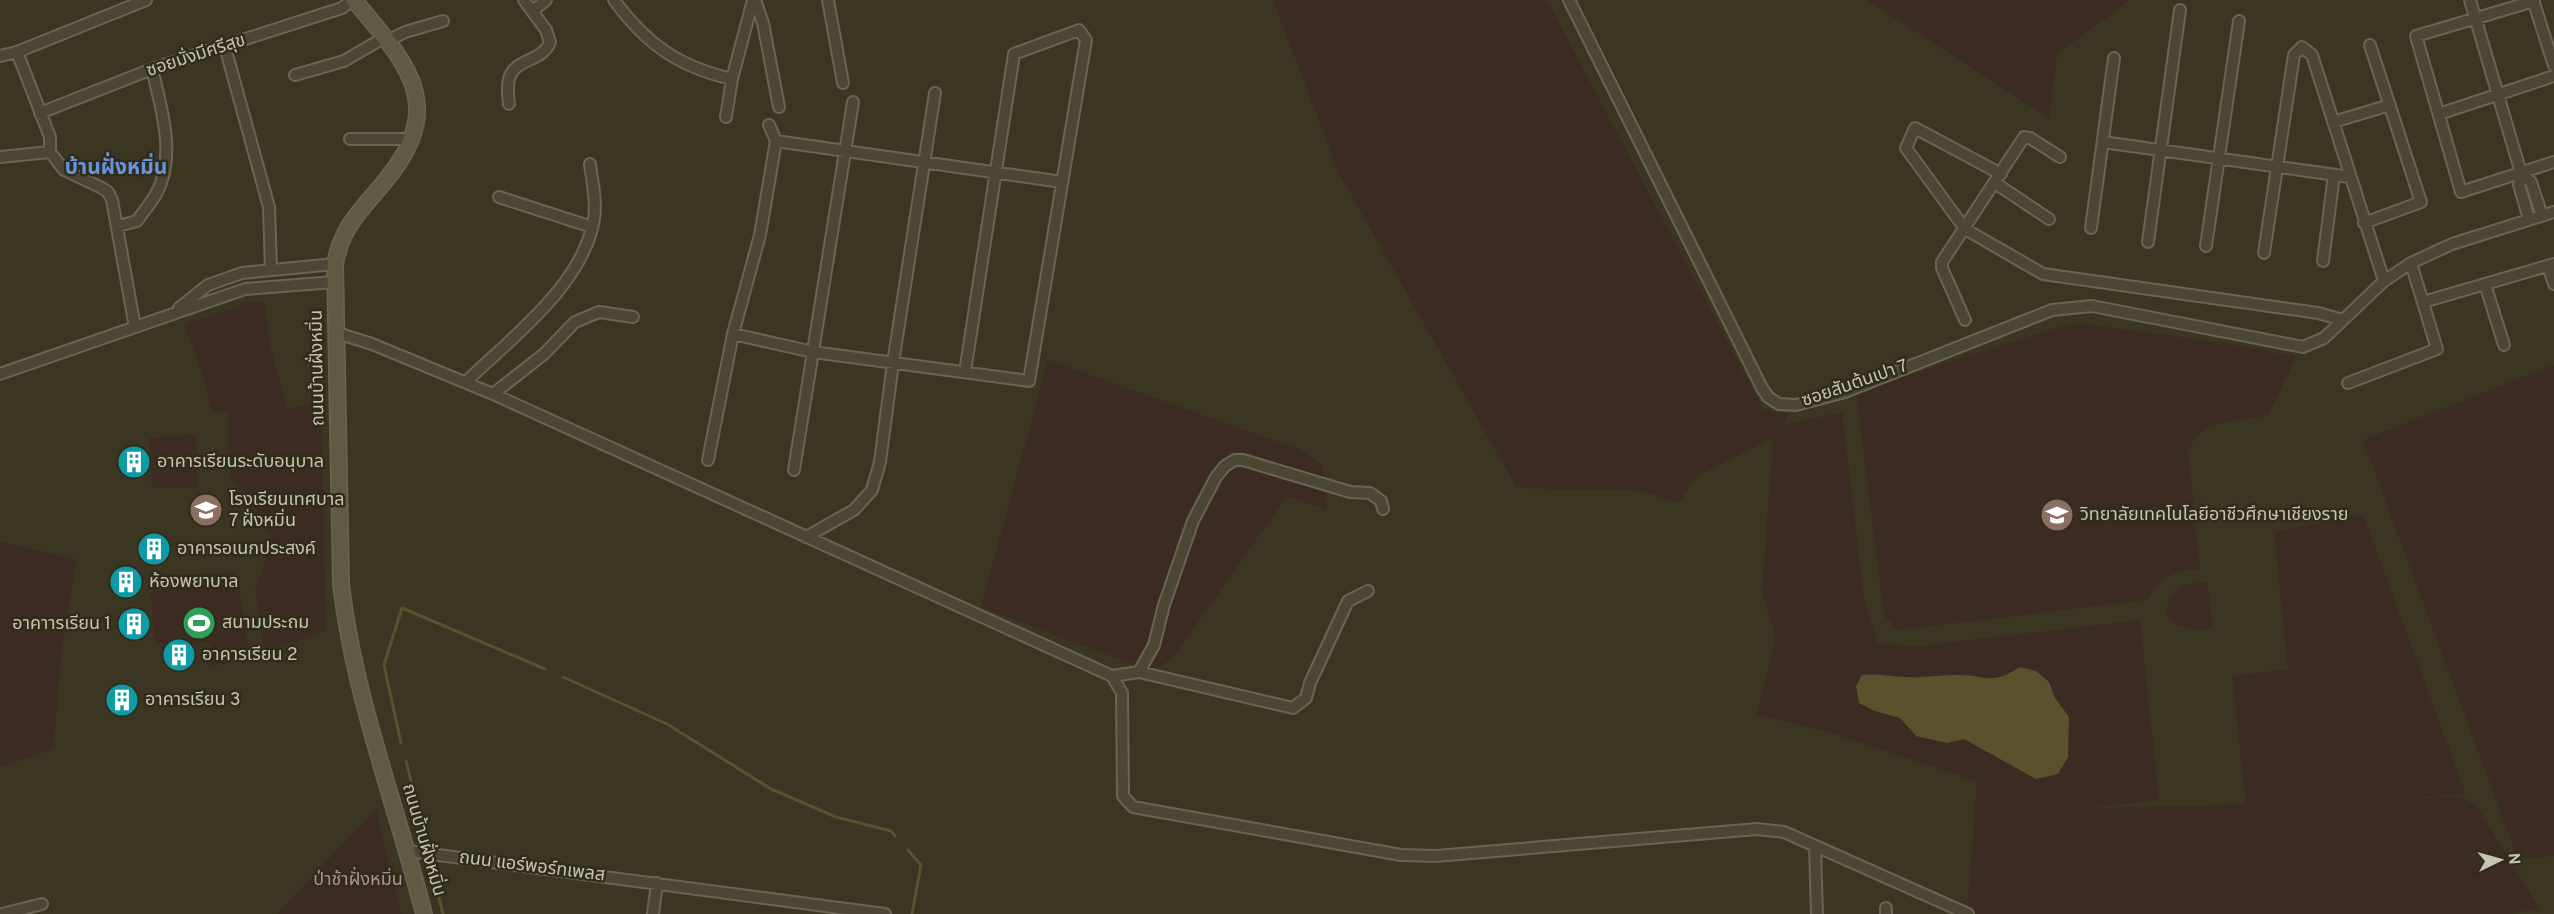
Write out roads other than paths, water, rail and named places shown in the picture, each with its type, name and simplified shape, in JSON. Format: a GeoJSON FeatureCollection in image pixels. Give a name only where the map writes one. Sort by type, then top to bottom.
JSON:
{"type":"FeatureCollection","features":[{"type":"Feature","properties":{"kind":"street"},"geometry":{"type":"LineString","coordinates":[[0,56],[17,52],[146,0]]}},
{"type":"Feature","properties":{"kind":"street","name":"ถนนบ้านฝั่งหมิ่น"},"geometry":{"type":"LineString","coordinates":[[353,0],[386,39],[405,69],[417,94],[418,115],[413,139],[395,168],[348,226],[338,244],[335,282],[341,584],[346,626],[364,704],[408,851],[423,914]]}},
{"type":"Feature","properties":{"kind":"street","name":"ซอยมั่งมีศรีสุข"},"geometry":{"type":"LineString","coordinates":[[40,113],[152,69],[342,8],[353,0]]}},
{"type":"Feature","properties":{"kind":"street"},"geometry":{"type":"LineString","coordinates":[[509,104],[508,82],[513,70],[544,52],[550,42],[546,30],[524,0]]}},
{"type":"Feature","properties":{"kind":"street"},"geometry":{"type":"LineString","coordinates":[[533,11],[546,0]]}},
{"type":"Feature","properties":{"kind":"street"},"geometry":{"type":"LineString","coordinates":[[614,0],[625,15],[666,54],[702,72],[732,79]]}},
{"type":"Feature","properties":{"kind":"street"},"geometry":{"type":"LineString","coordinates":[[726,117],[732,79],[754,0]]}},
{"type":"Feature","properties":{"kind":"street"},"geometry":{"type":"LineString","coordinates":[[754,0],[763,23],[779,107]]}},
{"type":"Feature","properties":{"kind":"street"},"geometry":{"type":"LineString","coordinates":[[828,0],[843,83]]}},
{"type":"Feature","properties":{"kind":"street","name":"ซอยสันต้นเปา 7"},"geometry":{"type":"LineString","coordinates":[[1569,0],[1762,388],[1768,397],[1779,404],[1796,405],[1845,392],[2052,310],[2092,306],[2303,347],[2324,338],[2343,320]]}},
{"type":"Feature","properties":{"kind":"street"},"geometry":{"type":"LineString","coordinates":[[2469,0],[2521,173],[2520,185],[2529,219]]}},
{"type":"Feature","properties":{"kind":"street"},"geometry":{"type":"LineString","coordinates":[[2554,66],[2533,1],[2416,36],[2461,192],[2554,162]]}},
{"type":"Feature","properties":{"kind":"street"},"geometry":{"type":"LineString","coordinates":[[2148,242],[2180,10]]}},
{"type":"Feature","properties":{"kind":"street"},"geometry":{"type":"LineString","coordinates":[[295,75],[344,61],[386,39],[443,21]]}},
{"type":"Feature","properties":{"kind":"street"},"geometry":{"type":"LineString","coordinates":[[2206,246],[2239,21]]}},
{"type":"Feature","properties":{"kind":"street"},"geometry":{"type":"LineString","coordinates":[[734,334],[813,352],[1029,381],[1086,40],[1079,30],[1014,54],[965,372]]}},
{"type":"Feature","properties":{"kind":"street"},"geometry":{"type":"LineString","coordinates":[[2364,223],[2421,202],[2370,45]]}},
{"type":"Feature","properties":{"kind":"street"},"geometry":{"type":"LineString","coordinates":[[225,47],[269,207],[271,270]]}},
{"type":"Feature","properties":{"kind":"street"},"geometry":{"type":"LineString","coordinates":[[2264,253],[2294,55],[2299,48],[2307,48],[2312,55],[2384,281]]}},
{"type":"Feature","properties":{"kind":"street"},"geometry":{"type":"LineString","coordinates":[[17,52],[50,137],[50,152],[64,170],[108,192],[112,200],[135,327]]}},
{"type":"Feature","properties":{"kind":"street"},"geometry":{"type":"LineString","coordinates":[[2091,228],[2115,58]]}},
{"type":"Feature","properties":{"kind":"street"},"geometry":{"type":"LineString","coordinates":[[118,226],[137,221],[157,192],[166,164],[164,120],[152,69]]}},
{"type":"Feature","properties":{"kind":"street"},"geometry":{"type":"LineString","coordinates":[[2439,114],[2554,76]]}},
{"type":"Feature","properties":{"kind":"street"},"geometry":{"type":"LineString","coordinates":[[806,537],[854,510],[873,490],[880,462],[935,93]]}},
{"type":"Feature","properties":{"kind":"street"},"geometry":{"type":"LineString","coordinates":[[794,470],[853,102]]}},
{"type":"Feature","properties":{"kind":"street"},"geometry":{"type":"LineString","coordinates":[[2333,122],[2390,105]]}},
{"type":"Feature","properties":{"kind":"street"},"geometry":{"type":"LineString","coordinates":[[708,460],[734,334],[760,235],[776,141],[769,125]]}},
{"type":"Feature","properties":{"kind":"street"},"geometry":{"type":"LineString","coordinates":[[2049,219],[1998,178],[1915,128],[1906,148],[1965,229],[2043,274],[2318,313],[2343,320],[2384,281],[2411,264],[2452,244],[2554,212]]}},
{"type":"Feature","properties":{"kind":"street"},"geometry":{"type":"LineString","coordinates":[[1965,320],[1942,268],[1942,262],[2024,137],[2030,138],[2060,157]]}},
{"type":"Feature","properties":{"kind":"street"},"geometry":{"type":"LineString","coordinates":[[351,139],[413,139]]}},
{"type":"Feature","properties":{"kind":"street"},"geometry":{"type":"LineString","coordinates":[[776,141],[1062,183]]}},
{"type":"Feature","properties":{"kind":"street"},"geometry":{"type":"LineString","coordinates":[[2103,142],[2350,177]]}},
{"type":"Feature","properties":{"kind":"street"},"geometry":{"type":"LineString","coordinates":[[0,157],[50,152]]}},
{"type":"Feature","properties":{"kind":"street"},"geometry":{"type":"LineString","coordinates":[[466,382],[562,288],[585,249],[595,207],[590,164]]}},
{"type":"Feature","properties":{"kind":"street"},"geometry":{"type":"LineString","coordinates":[[2521,173],[2531,182],[2542,216]]}},
{"type":"Feature","properties":{"kind":"street"},"geometry":{"type":"LineString","coordinates":[[2323,261],[2334,175]]}},
{"type":"Feature","properties":{"kind":"street"},"geometry":{"type":"LineString","coordinates":[[499,197],[592,227]]}},
{"type":"Feature","properties":{"kind":"street"},"geometry":{"type":"LineString","coordinates":[[174,311],[208,285],[242,273],[335,264]]}},
{"type":"Feature","properties":{"kind":"street"},"geometry":{"type":"LineString","coordinates":[[2348,383],[2437,349],[2411,264]]}},
{"type":"Feature","properties":{"kind":"street"},"geometry":{"type":"LineString","coordinates":[[2423,303],[2551,265],[2554,284]]}},
{"type":"Feature","properties":{"kind":"street"},"geometry":{"type":"LineString","coordinates":[[0,374],[244,288],[335,282]]}},
{"type":"Feature","properties":{"kind":"street"},"geometry":{"type":"LineString","coordinates":[[2485,284],[2504,345]]}},
{"type":"Feature","properties":{"kind":"street"},"geometry":{"type":"LineString","coordinates":[[493,394],[544,354],[575,322],[599,312],[633,317]]}},
{"type":"Feature","properties":{"kind":"street"},"geometry":{"type":"LineString","coordinates":[[337,333],[372,344],[466,382],[1112,676],[1139,672],[1293,708],[1306,698],[1310,683],[1347,601],[1368,591]]}},
{"type":"Feature","properties":{"kind":"street"},"geometry":{"type":"LineString","coordinates":[[1139,672],[1154,645],[1164,605],[1193,521],[1216,477],[1225,466],[1235,460],[1243,460],[1350,492],[1370,494],[1381,501],[1383,509]]}},
{"type":"Feature","properties":{"kind":"street"},"geometry":{"type":"LineString","coordinates":[[1112,676],[1122,693],[1123,796],[1134,807],[1401,855],[1436,856],[1757,829],[1784,832],[1968,914]]}},
{"type":"Feature","properties":{"kind":"street"},"geometry":{"type":"LineString","coordinates":[[1815,847],[1817,914]]}},
{"type":"Feature","properties":{"kind":"street","name":"ถนน แอร์พอร์ทเพลส"},"geometry":{"type":"LineString","coordinates":[[408,851],[885,914]]}},
{"type":"Feature","properties":{"kind":"street"},"geometry":{"type":"LineString","coordinates":[[653,914],[657,883]]}},
{"type":"Feature","properties":{"kind":"street"},"geometry":{"type":"LineString","coordinates":[[2,914],[42,904]]}},
{"type":"Feature","properties":{"kind":"waterway"},"geometry":{"type":"LineString","coordinates":[[401,743],[384,665],[402,608],[545,669]]}},
{"type":"Feature","properties":{"kind":"waterway"},"geometry":{"type":"LineString","coordinates":[[563,677],[667,724],[771,789],[836,817],[891,831],[895,836]]}},
{"type":"Feature","properties":{"kind":"waterway"},"geometry":{"type":"LineString","coordinates":[[406,761],[427,845]]}},
{"type":"Feature","properties":{"kind":"waterway"},"geometry":{"type":"LineString","coordinates":[[908,850],[921,865],[912,914]]}},
{"type":"Feature","properties":{"kind":"waterway"},"geometry":{"type":"LineString","coordinates":[[431,863],[443,914]]}},
{"type":"Feature","properties":{"kind":"place","name":"อาคารเรียนระดับอนุบาล"},"geometry":{"type":"Point","coordinates":[134,462]}},
{"type":"Feature","properties":{"kind":"place","name":"โรงเรียนเทศบาล 7 ฝั่งหมิ่น"},"geometry":{"type":"Point","coordinates":[206,510]}},
{"type":"Feature","properties":{"kind":"place","name":"วิทยาลัยเทคโนโลยีอาชีวศึกษาเชียงราย"},"geometry":{"type":"Point","coordinates":[2057,515]}},
{"type":"Feature","properties":{"kind":"place","name":"อาคารอเนกประสงค์"},"geometry":{"type":"Point","coordinates":[154,549]}},
{"type":"Feature","properties":{"kind":"place","name":"ห้องพยาบาล"},"geometry":{"type":"Point","coordinates":[126,582]}},
{"type":"Feature","properties":{"kind":"place","name":"สนามประถม"},"geometry":{"type":"Point","coordinates":[199,623]}},
{"type":"Feature","properties":{"kind":"place","name":"อาคาารเรียน 1"},"geometry":{"type":"Point","coordinates":[134,624]}},
{"type":"Feature","properties":{"kind":"place","name":"อาคารเรียน 2"},"geometry":{"type":"Point","coordinates":[179,655]}},
{"type":"Feature","properties":{"kind":"place","name":"อาคารเรียน 3"},"geometry":{"type":"Point","coordinates":[122,700]}},
{"type":"Feature","properties":{"kind":"district","name":"บ้านฝั่งหมิ่น"},"geometry":{"type":"Point","coordinates":[116,168]}},
{"type":"Feature","properties":{"kind":"park label","name":"ป่าช้าฝั่งหมิ่น"},"geometry":{"type":"Point","coordinates":[358,880]}}]}
